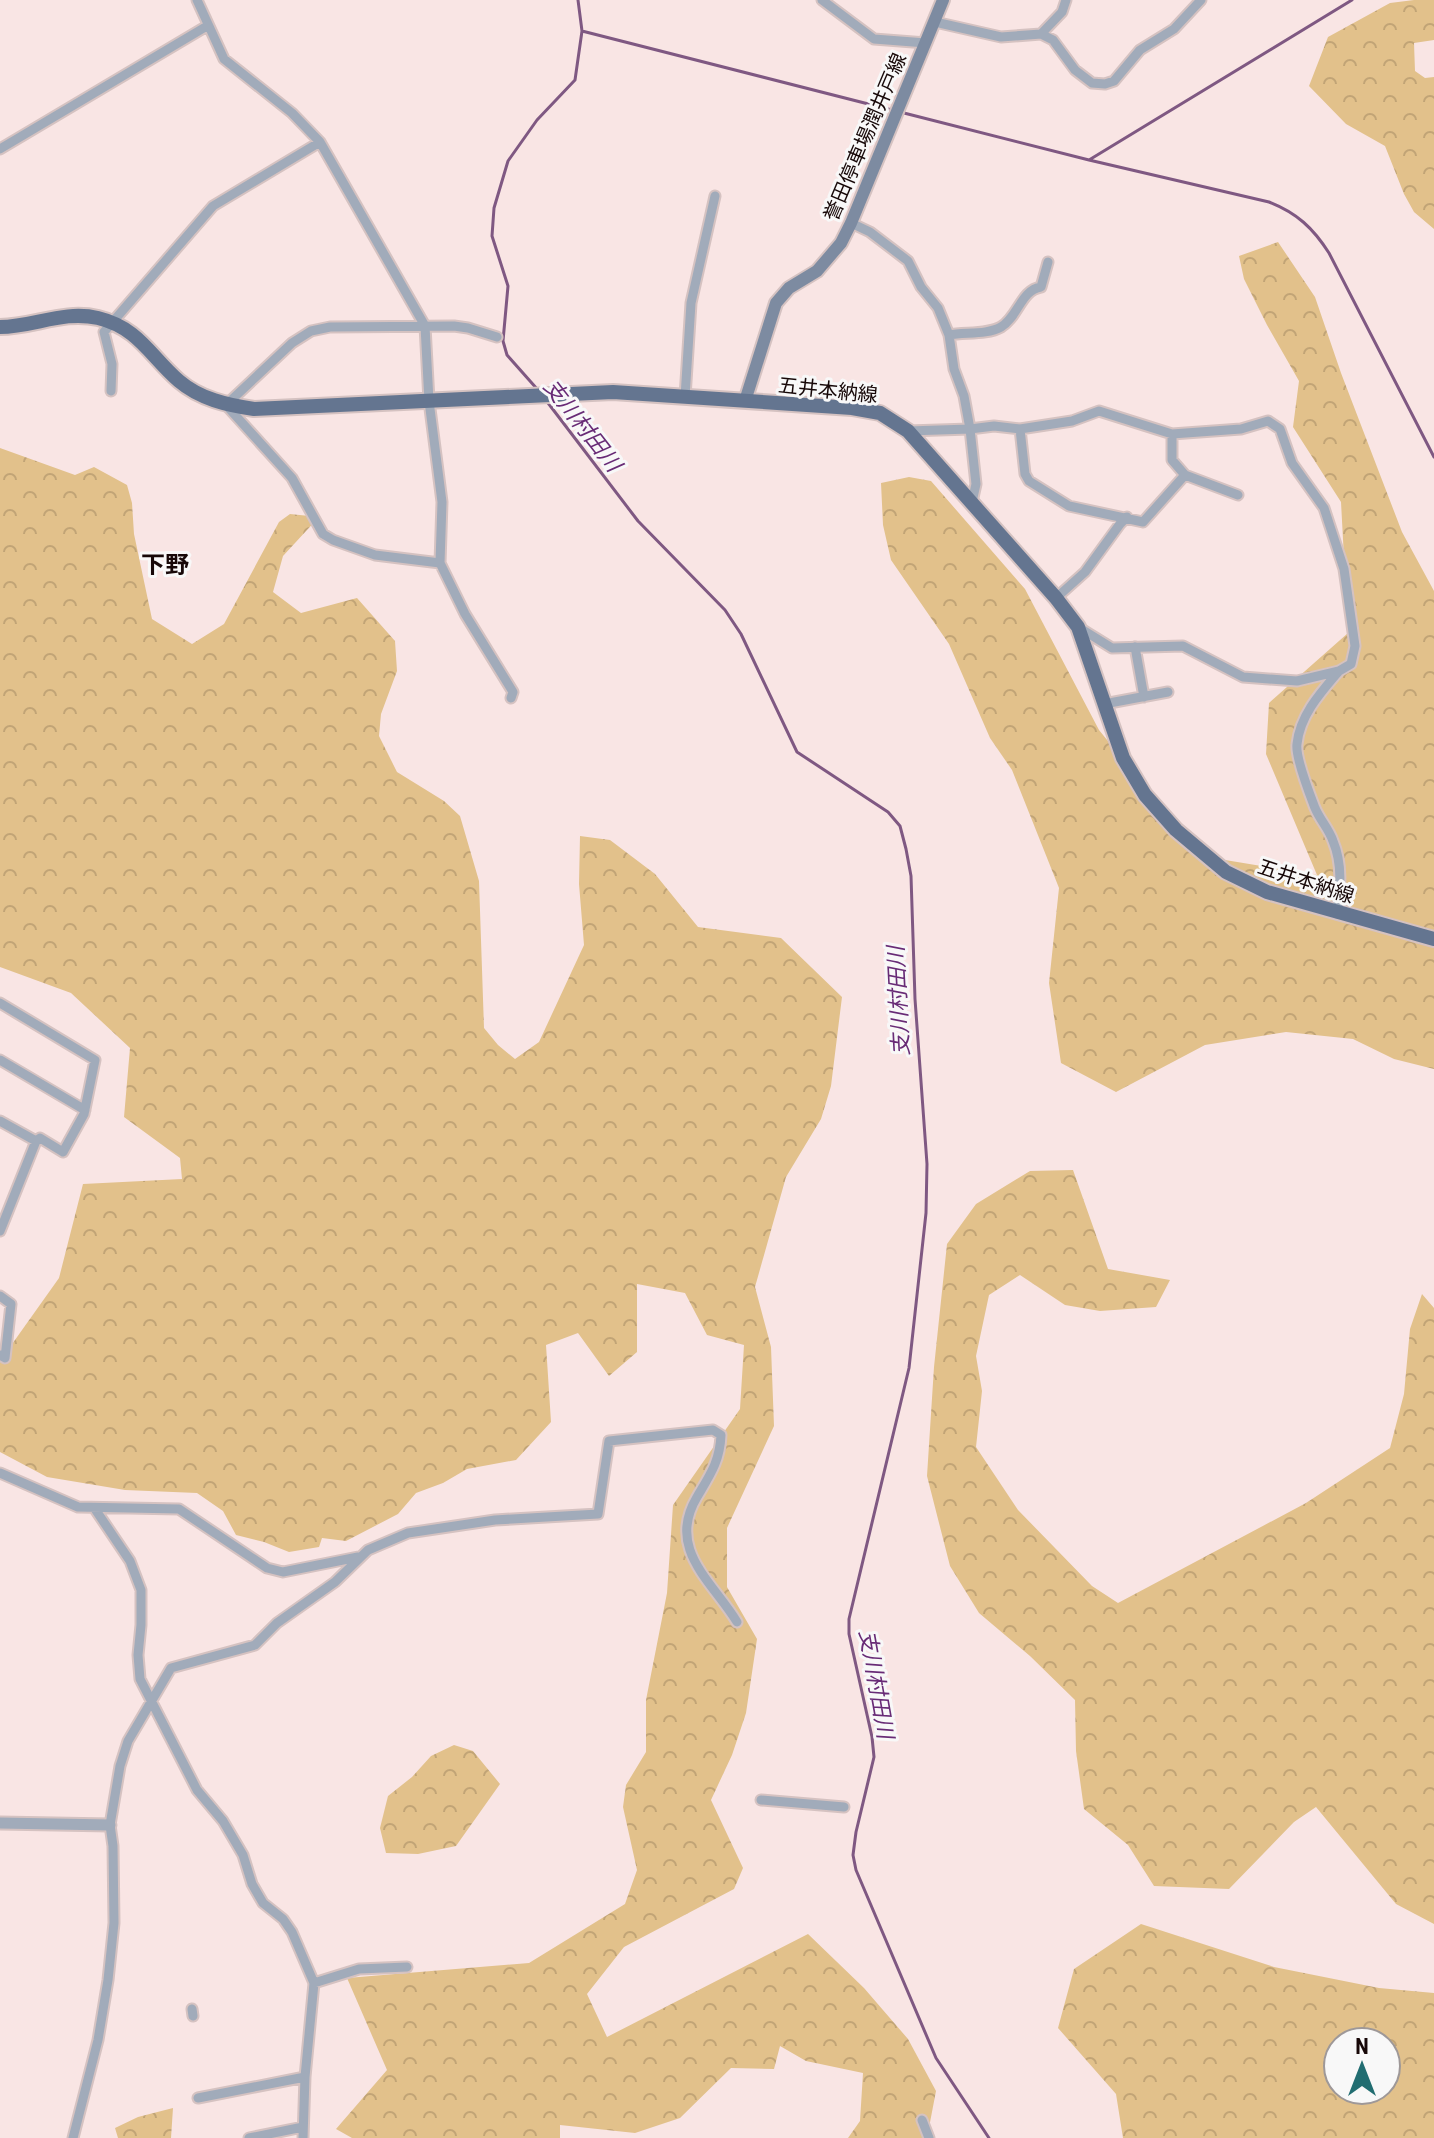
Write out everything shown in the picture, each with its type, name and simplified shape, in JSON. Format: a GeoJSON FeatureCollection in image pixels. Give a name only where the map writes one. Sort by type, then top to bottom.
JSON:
{"type":"FeatureCollection","features":[{"type":"Feature","properties":{"kind":"main road","name":"誉田停車場潤井戸線"},"geometry":{"type":"LineString","coordinates":[[745,401],[776,303],[789,288],[817,271],[841,243],[851,223],[943,0]]}},
{"type":"Feature","properties":{"kind":"main road","name":"五井本納線"},"geometry":{"type":"LineString","coordinates":[[0,327],[65,315],[113,322],[138,337],[179,381],[193,391],[226,405],[270,410],[581,393],[868,410],[895,421],[908,431],[972,502],[1078,627],[1123,758],[1145,795],[1197,849],[1226,872],[1289,900],[1434,939]]}},
{"type":"Feature","properties":{"kind":"street"},"geometry":{"type":"LineString","coordinates":[[197,0],[224,59],[292,113],[320,142],[425,326],[436,475],[442,502],[440,563],[465,614],[513,692],[511,698]]}},
{"type":"Feature","properties":{"kind":"street"},"geometry":{"type":"LineString","coordinates":[[822,0],[874,39],[926,43]]}},
{"type":"Feature","properties":{"kind":"street"},"geometry":{"type":"LineString","coordinates":[[1041,34],[1062,12],[1066,0]]}},
{"type":"Feature","properties":{"kind":"street"},"geometry":{"type":"LineString","coordinates":[[935,22],[1001,37],[1041,34],[1053,40],[1075,70],[1092,83],[1105,84],[1114,81],[1140,50],[1174,29],[1201,0]]}},
{"type":"Feature","properties":{"kind":"street"},"geometry":{"type":"LineString","coordinates":[[0,149],[207,26]]}},
{"type":"Feature","properties":{"kind":"street"},"geometry":{"type":"LineString","coordinates":[[111,391],[112,364],[104,332],[213,206],[320,142]]}},
{"type":"Feature","properties":{"kind":"street"},"geometry":{"type":"LineString","coordinates":[[685,397],[691,303],[715,196]]}},
{"type":"Feature","properties":{"kind":"street"},"geometry":{"type":"LineString","coordinates":[[851,223],[870,232],[908,261],[921,287],[938,308],[949,335],[954,369],[964,396],[970,429],[976,484],[972,502]]}},
{"type":"Feature","properties":{"kind":"street"},"geometry":{"type":"LineString","coordinates":[[949,335],[987,331],[1004,325],[1029,291],[1041,287],[1048,262]]}},
{"type":"Feature","properties":{"kind":"street"},"geometry":{"type":"LineString","coordinates":[[440,563],[375,555],[323,534],[292,478],[226,405],[292,343],[311,331],[330,327],[425,326],[468,328],[497,337]]}},
{"type":"Feature","properties":{"kind":"street"},"geometry":{"type":"LineString","coordinates":[[908,431],[994,426],[1020,429],[1072,421],[1099,411],[1172,434],[1241,429],[1268,421],[1280,429],[1292,463],[1324,508],[1344,569],[1355,646],[1351,664],[1339,671],[1297,681],[1243,677],[1183,646],[1112,648],[1078,627]]}},
{"type":"Feature","properties":{"kind":"street"},"geometry":{"type":"LineString","coordinates":[[1020,429],[1025,474],[1029,481],[1069,506],[1143,522],[1185,475]]}},
{"type":"Feature","properties":{"kind":"street"},"geometry":{"type":"LineString","coordinates":[[1172,434],[1172,460],[1185,475],[1238,495]]}},
{"type":"Feature","properties":{"kind":"street"},"geometry":{"type":"LineString","coordinates":[[1056,598],[1085,572],[1127,517]]}},
{"type":"Feature","properties":{"kind":"street"},"geometry":{"type":"LineString","coordinates":[[1135,647],[1144,697]]}},
{"type":"Feature","properties":{"kind":"street"},"geometry":{"type":"LineString","coordinates":[[1337,914],[1340,889],[1337,856],[1296,756],[1297,740],[1313,701],[1339,671]]}},
{"type":"Feature","properties":{"kind":"street"},"geometry":{"type":"LineString","coordinates":[[1104,704],[1168,692]]}},
{"type":"Feature","properties":{"kind":"street"},"geometry":{"type":"LineString","coordinates":[[0,1003],[95,1060],[85,1110],[63,1152],[40,1138],[36,1141],[0,1231]]}},
{"type":"Feature","properties":{"kind":"street"},"geometry":{"type":"LineString","coordinates":[[0,1060],[85,1110]]}},
{"type":"Feature","properties":{"kind":"street"},"geometry":{"type":"LineString","coordinates":[[0,1121],[36,1141]]}},
{"type":"Feature","properties":{"kind":"street"},"geometry":{"type":"LineString","coordinates":[[0,1296],[11,1304],[5,1358],[0,1355]]}},
{"type":"Feature","properties":{"kind":"street"},"geometry":{"type":"LineString","coordinates":[[0,1473],[78,1507],[179,1509],[267,1568],[283,1572],[358,1557],[408,1533],[495,1520],[598,1514],[609,1441],[713,1430],[721,1435],[720,1452],[713,1473],[695,1500],[685,1525],[690,1553],[704,1578],[737,1622]]}},
{"type":"Feature","properties":{"kind":"street"},"geometry":{"type":"LineString","coordinates":[[95,1509],[130,1561],[141,1590],[140,1679],[197,1790],[223,1821],[243,1855],[252,1884],[263,1903],[283,1919],[292,1932],[314,1983],[303,2132],[249,2138]]}},
{"type":"Feature","properties":{"kind":"street"},"geometry":{"type":"LineString","coordinates":[[73,2138],[98,2040],[108,1980],[114,1923],[110,1825],[120,1766],[128,1741],[171,1668],[255,1645],[277,1623],[353,1566],[358,1557]]}},
{"type":"Feature","properties":{"kind":"street"},"geometry":{"type":"LineString","coordinates":[[761,1800],[844,1807]]}},
{"type":"Feature","properties":{"kind":"street"},"geometry":{"type":"LineString","coordinates":[[0,1823],[110,1825]]}},
{"type":"Feature","properties":{"kind":"street"},"geometry":{"type":"LineString","coordinates":[[314,1983],[359,1969],[407,1967]]}},
{"type":"Feature","properties":{"kind":"street"},"geometry":{"type":"LineString","coordinates":[[198,2098],[305,2077]]}},
{"type":"Feature","properties":{"kind":"street"},"geometry":{"type":"LineString","coordinates":[[922,2120],[929,2138]]}},
{"type":"Feature","properties":{"kind":"green space"},"geometry":{"type":"Polygon","coordinates":[[[1434,0],[1434,40],[1414,43],[1415,71],[1425,78],[1434,77],[1434,229],[1414,212],[1385,146],[1346,124],[1309,86],[1328,37],[1390,3],[1434,0]]]}},
{"type":"Feature","properties":{"kind":"green space"},"geometry":{"type":"Polygon","coordinates":[[[1278,242],[1315,297],[1402,532],[1434,591],[1434,1069],[1394,1059],[1353,1039],[1286,1032],[1205,1045],[1116,1092],[1061,1063],[1049,983],[1059,888],[1012,770],[990,738],[949,644],[891,560],[883,525],[881,483],[909,477],[931,481],[1025,589],[1099,730],[1201,856],[1317,875],[1266,754],[1269,703],[1348,633],[1341,502],[1293,427],[1299,381],[1244,279],[1239,256],[1278,242]]]}},
{"type":"Feature","properties":{"kind":"green space"},"geometry":{"type":"Polygon","coordinates":[[[0,448],[75,475],[94,467],[127,485],[152,619],[192,644],[224,624],[279,522],[290,514],[319,517],[283,556],[273,592],[301,613],[357,598],[395,641],[397,671],[381,714],[379,736],[397,772],[444,801],[460,816],[479,881],[484,1028],[515,1059],[539,1042],[584,945],[579,884],[580,836],[610,840],[655,874],[698,927],[781,938],[842,997],[831,1086],[821,1119],[786,1177],[755,1287],[771,1347],[774,1426],[727,1528],[727,1587],[757,1639],[746,1713],[732,1755],[711,1800],[743,1868],[734,1889],[624,1947],[587,1994],[607,2037],[808,1934],[864,1988],[908,2039],[936,2091],[927,2138],[848,2138],[860,2121],[863,2073],[806,2061],[780,2046],[774,2069],[731,2068],[680,2118],[635,2133],[560,2125],[560,2138],[352,2138],[336,2129],[387,2070],[347,1978],[529,1963],[625,1904],[637,1870],[623,1807],[626,1785],[646,1752],[646,1700],[667,1593],[673,1505],[740,1409],[744,1345],[707,1335],[685,1293],[637,1284],[637,1352],[609,1376],[578,1333],[546,1345],[551,1422],[516,1460],[467,1469],[443,1483],[416,1493],[398,1514],[346,1541],[322,1538],[319,1547],[289,1552],[236,1535],[223,1511],[197,1493],[125,1490],[47,1477],[0,1452],[0,1361],[59,1278],[83,1184],[182,1179],[180,1158],[124,1117],[130,1048],[71,993],[0,967],[0,448]]]}},
{"type":"Feature","properties":{"kind":"green space"},"geometry":{"type":"Polygon","coordinates":[[[1073,1170],[1108,1269],[1170,1280],[1156,1307],[1100,1311],[1065,1305],[1020,1275],[989,1295],[976,1356],[982,1391],[976,1447],[1018,1510],[1092,1586],[1118,1603],[1306,1503],[1390,1448],[1404,1394],[1410,1329],[1422,1294],[1434,1308],[1434,1924],[1396,1904],[1316,1807],[1294,1822],[1229,1889],[1154,1886],[1128,1845],[1084,1809],[1076,1751],[1075,1700],[979,1613],[950,1566],[927,1476],[947,1244],[976,1204],[1030,1171],[1073,1170]]]}},
{"type":"Feature","properties":{"kind":"green space"},"geometry":{"type":"Polygon","coordinates":[[[454,1745],[473,1751],[500,1784],[456,1846],[418,1854],[386,1853],[380,1828],[388,1796],[412,1777],[431,1756],[454,1745]]]}},
{"type":"Feature","properties":{"kind":"green space"},"geometry":{"type":"Polygon","coordinates":[[[1141,1924],[1274,1967],[1379,1988],[1434,1993],[1434,2138],[1123,2138],[1116,2094],[1058,2028],[1074,1969],[1141,1924]]]}},
{"type":"Feature","properties":{"kind":"green space"},"geometry":{"type":"Polygon","coordinates":[[[173,2108],[171,2138],[118,2138],[115,2128],[138,2117],[173,2108]]]}},
{"type":"Feature","properties":{"kind":"waterway","name":"支川村田川"},"geometry":{"type":"LineString","coordinates":[[538,390],[507,355],[503,341],[508,286],[492,236],[494,208],[508,161],[537,120],[575,80],[582,31],[578,0]]}},
{"type":"Feature","properties":{"kind":"waterway"},"geometry":{"type":"LineString","coordinates":[[900,112],[1089,160],[1352,0]]}},
{"type":"Feature","properties":{"kind":"waterway"},"geometry":{"type":"LineString","coordinates":[[582,31],[892,110]]}},
{"type":"Feature","properties":{"kind":"waterway"},"geometry":{"type":"LineString","coordinates":[[1089,160],[1269,202],[1304,222],[1329,253],[1434,457]]}},
{"type":"Feature","properties":{"kind":"waterway","name":"支川村田川"},"geometry":{"type":"LineString","coordinates":[[545,399],[638,521],[725,610],[741,634],[797,752],[888,812],[900,826],[906,849],[911,876],[915,999],[927,1164],[926,1213],[909,1368],[849,1619],[849,1634],[874,1757],[853,1855],[856,1870],[936,2058],[989,2138]]}},
{"type":"Feature","properties":{"kind":"district","name":"下野"},"geometry":{"type":"Point","coordinates":[165,565]}}]}
